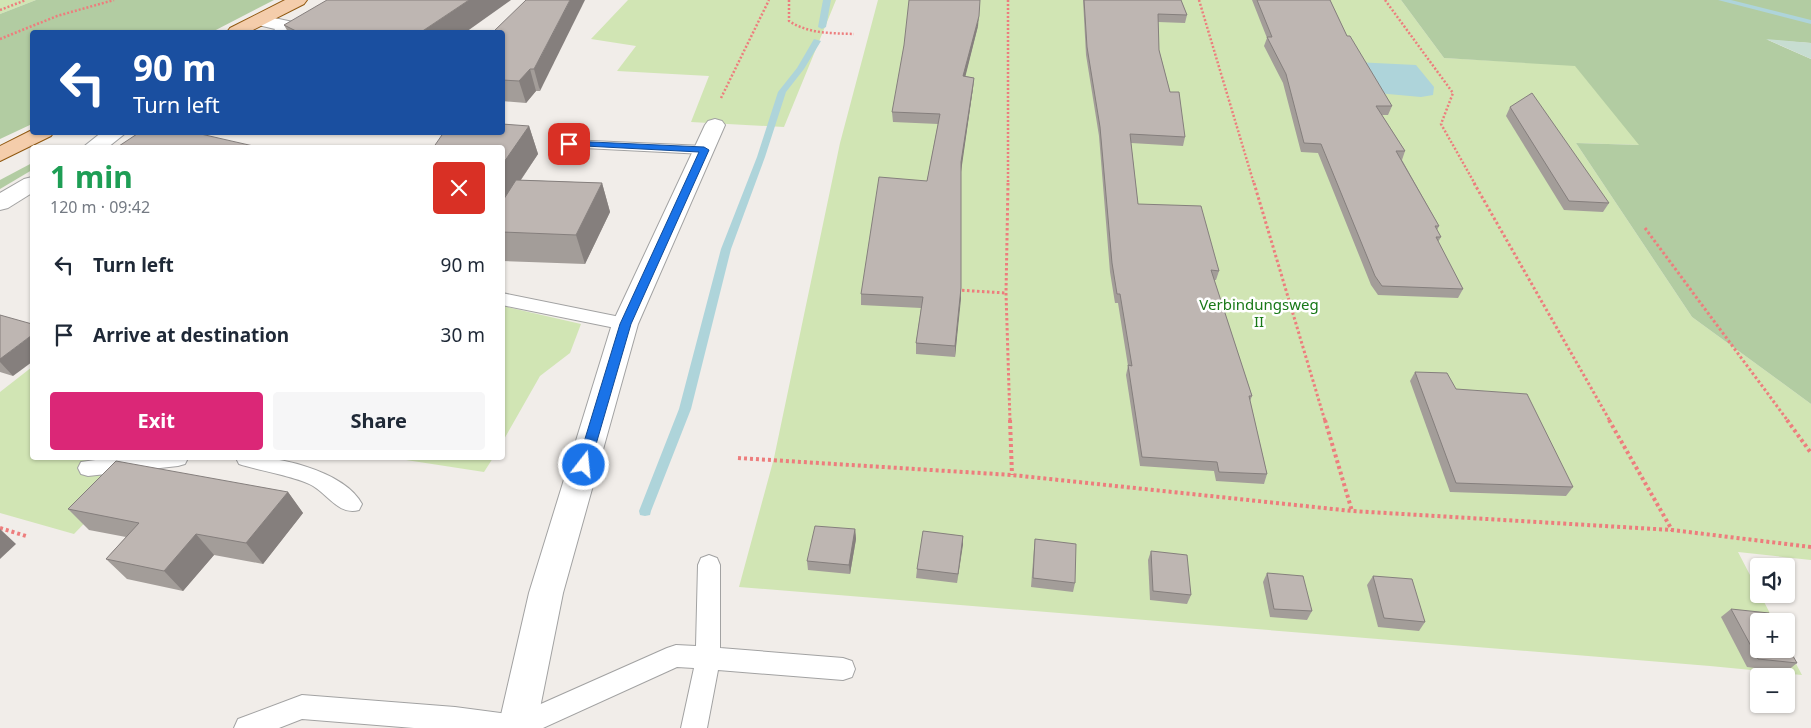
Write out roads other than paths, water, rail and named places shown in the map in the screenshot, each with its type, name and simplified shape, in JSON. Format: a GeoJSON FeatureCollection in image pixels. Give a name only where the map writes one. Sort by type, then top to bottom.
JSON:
{"type":"FeatureCollection","features":[{"type":"Feature","properties":{"kind":"main road"},"geometry":{"type":"LineString","coordinates":[[240,30],[298,0]]}},
{"type":"Feature","properties":{"kind":"main road"},"geometry":{"type":"LineString","coordinates":[[0,155],[38,135]]}},
{"type":"Feature","properties":{"kind":"street"},"geometry":{"type":"LineString","coordinates":[[260,20],[287,26],[284,30]]}},
{"type":"Feature","properties":{"kind":"street"},"geometry":{"type":"LineString","coordinates":[[517,728],[532,647],[550,579],[625,324],[715,126]]}},
{"type":"Feature","properties":{"kind":"street"},"geometry":{"type":"LineString","coordinates":[[97,145],[112,135]]}},
{"type":"Feature","properties":{"kind":"street"},"geometry":{"type":"LineString","coordinates":[[0,203],[30,185]]}},
{"type":"Feature","properties":{"kind":"lane"},"geometry":{"type":"LineString","coordinates":[[569,144],[704,150]]}},
{"type":"Feature","properties":{"kind":"lane"},"geometry":{"type":"LineString","coordinates":[[505,300],[625,324]]}},
{"type":"Feature","properties":{"kind":"lane"},"geometry":{"type":"LineString","coordinates":[[88,468],[160,460]]}},
{"type":"Feature","properties":{"kind":"lane"},"geometry":{"type":"LineString","coordinates":[[253,460],[319,478],[351,504]]}},
{"type":"Feature","properties":{"kind":"lane"},"geometry":{"type":"LineString","coordinates":[[694,728],[708,658],[710,565]]}},
{"type":"Feature","properties":{"kind":"lane"},"geometry":{"type":"LineString","coordinates":[[247,728],[302,707],[455,719],[517,728],[676,656],[843,669]]}},
{"type":"Feature","properties":{"kind":"water"},"geometry":{"type":"Polygon","coordinates":[[[1334,61],[1416,65],[1434,87],[1433,95],[1421,97],[1366,92],[1334,61]]]}},
{"type":"Feature","properties":{"kind":"waterway"},"geometry":{"type":"LineString","coordinates":[[822,27],[827,0]]}},
{"type":"Feature","properties":{"kind":"waterway"},"geometry":{"type":"LineString","coordinates":[[1722,0],[1811,22]]}},
{"type":"Feature","properties":{"kind":"waterway"},"geometry":{"type":"LineString","coordinates":[[645,511],[685,409],[726,249],[761,157],[782,92],[800,69],[817,41]]}},
{"type":"Feature","properties":{"kind":"park label","name":"Verbindungsweg II"},"geometry":{"type":"Point","coordinates":[1259,314]}}]}
